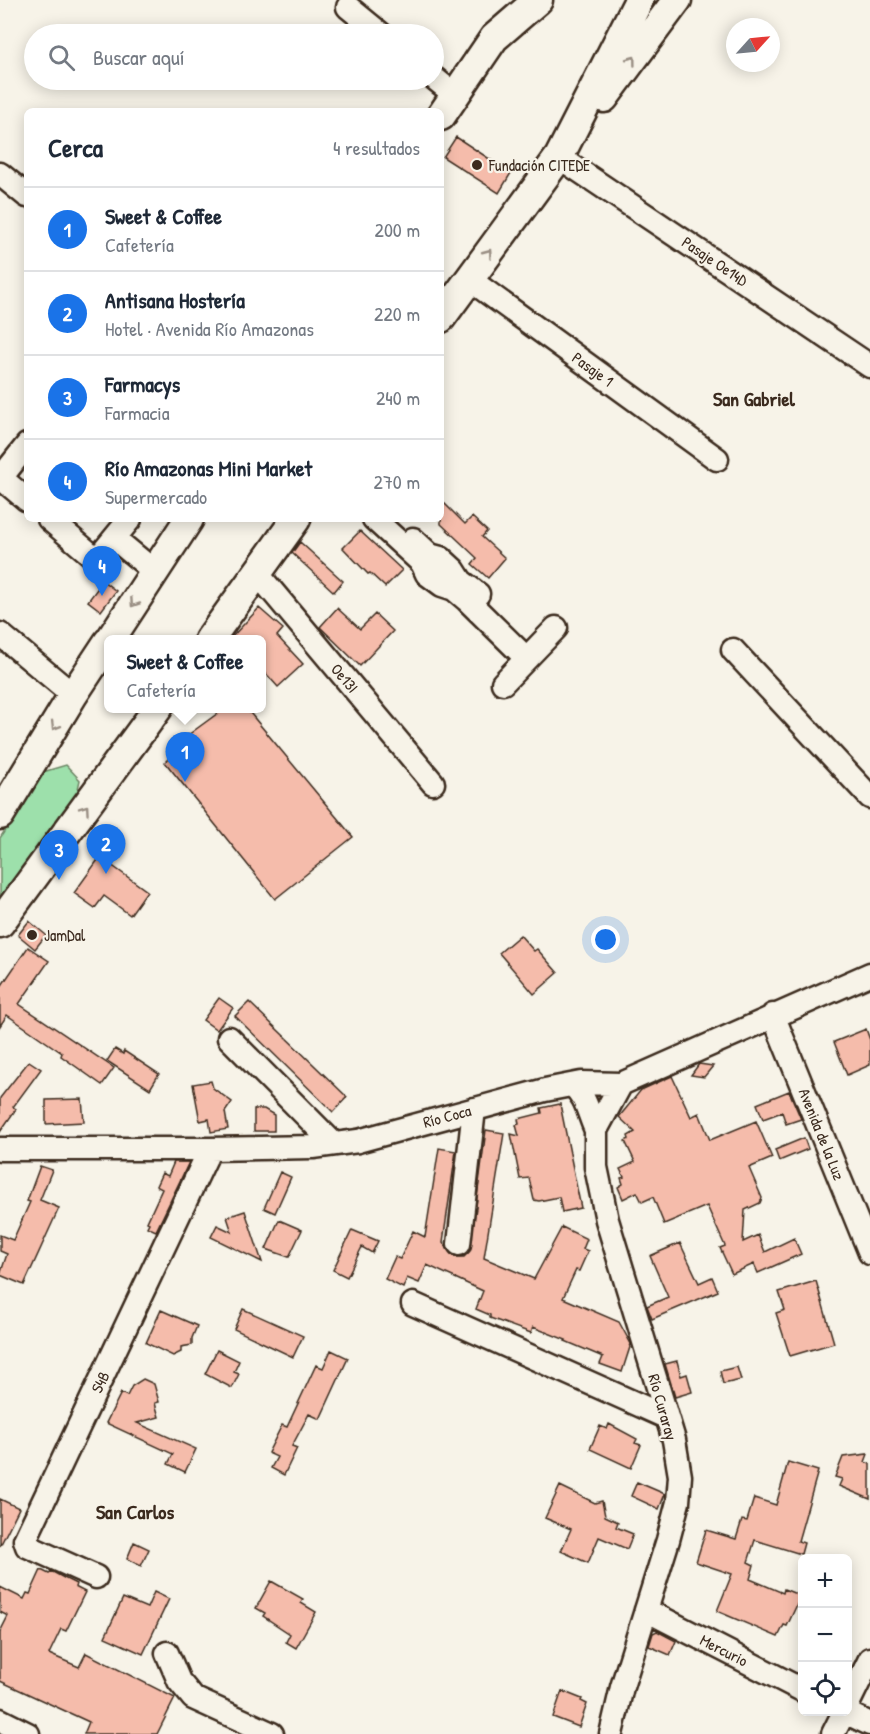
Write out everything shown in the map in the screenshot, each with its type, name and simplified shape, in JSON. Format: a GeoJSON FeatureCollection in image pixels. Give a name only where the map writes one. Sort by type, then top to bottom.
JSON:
{"type":"FeatureCollection","features":[{"type":"Feature","properties":{"kind":"main road"},"geometry":{"type":"LineString","coordinates":[[494,38],[509,0]]}},
{"type":"Feature","properties":{"kind":"main road"},"geometry":{"type":"LineString","coordinates":[[443,96],[494,38],[538,0]]}},
{"type":"Feature","properties":{"kind":"main road"},"geometry":{"type":"LineString","coordinates":[[559,157],[639,0]]}},
{"type":"Feature","properties":{"kind":"main road"},"geometry":{"type":"LineString","coordinates":[[444,314],[677,0]]}},
{"type":"Feature","properties":{"kind":"main road"},"geometry":{"type":"LineString","coordinates":[[112,635],[187,522]]}},
{"type":"Feature","properties":{"kind":"main road"},"geometry":{"type":"LineString","coordinates":[[212,635],[294,522]]}},
{"type":"Feature","properties":{"kind":"main road"},"geometry":{"type":"LineString","coordinates":[[0,815],[73,694],[104,648]]}},
{"type":"Feature","properties":{"kind":"main road"},"geometry":{"type":"LineString","coordinates":[[0,923],[154,713]]}},
{"type":"Feature","properties":{"kind":"street"},"geometry":{"type":"LineString","coordinates":[[348,7],[369,24]]}},
{"type":"Feature","properties":{"kind":"street","name":"Pasaje Oe14D"},"geometry":{"type":"LineString","coordinates":[[559,157],[870,366]]}},
{"type":"Feature","properties":{"kind":"street"},"geometry":{"type":"LineString","coordinates":[[0,174],[24,194]]}},
{"type":"Feature","properties":{"kind":"street","name":"Pasaje 1"},"geometry":{"type":"LineString","coordinates":[[469,279],[717,459]]}},
{"type":"Feature","properties":{"kind":"street"},"geometry":{"type":"LineString","coordinates":[[24,449],[0,478],[24,498]]}},
{"type":"Feature","properties":{"kind":"street"},"geometry":{"type":"LineString","coordinates":[[53,522],[95,558],[128,522]]}},
{"type":"Feature","properties":{"kind":"street"},"geometry":{"type":"LineString","coordinates":[[387,523],[426,559],[441,558],[448,564],[454,570],[457,585],[475,591],[490,613],[531,653]]}},
{"type":"Feature","properties":{"kind":"street"},"geometry":{"type":"LineString","coordinates":[[115,538],[155,572]]}},
{"type":"Feature","properties":{"kind":"street","name":"Oe13I"},"geometry":{"type":"LineString","coordinates":[[257,573],[433,783]]}},
{"type":"Feature","properties":{"kind":"street"},"geometry":{"type":"LineString","coordinates":[[503,683],[556,628]]}},
{"type":"Feature","properties":{"kind":"street"},"geometry":{"type":"LineString","coordinates":[[0,634],[73,694]]}},
{"type":"Feature","properties":{"kind":"street"},"geometry":{"type":"LineString","coordinates":[[733,650],[870,797]]}},
{"type":"Feature","properties":{"kind":"street","name":"Río Coca"},"geometry":{"type":"LineString","coordinates":[[0,1149],[313,1147],[358,1141],[474,1108],[572,1084],[621,1084],[870,974]]}},
{"type":"Feature","properties":{"kind":"street","name":"Avenida de la Luz"},"geometry":{"type":"LineString","coordinates":[[773,1015],[870,1253]]}},
{"type":"Feature","properties":{"kind":"street"},"geometry":{"type":"LineString","coordinates":[[229,1038],[334,1144]]}},
{"type":"Feature","properties":{"kind":"street"},"geometry":{"type":"LineString","coordinates":[[572,1084],[585,1099],[589,1116],[596,1130]]}},
{"type":"Feature","properties":{"kind":"street","name":"Río Curaray"},"geometry":{"type":"LineString","coordinates":[[611,1734],[622,1687],[668,1540],[680,1488],[678,1461],[607,1220],[596,1167],[594,1150],[596,1130],[621,1084]]}},
{"type":"Feature","properties":{"kind":"street"},"geometry":{"type":"LineString","coordinates":[[459,1244],[474,1108]]}},
{"type":"Feature","properties":{"kind":"street","name":"S4B"},"geometry":{"type":"LineString","coordinates":[[96,1577],[27,1546],[25,1540],[210,1149]]}},
{"type":"Feature","properties":{"kind":"street"},"geometry":{"type":"LineString","coordinates":[[413,1304],[666,1417]]}},
{"type":"Feature","properties":{"kind":"street","name":"Mercurio"},"geometry":{"type":"LineString","coordinates":[[646,1610],[798,1688]]}},
{"type":"Feature","properties":{"kind":"street"},"geometry":{"type":"LineString","coordinates":[[167,1653],[179,1681],[193,1698],[272,1734]]}},
{"type":"Feature","properties":{"kind":"street"},"geometry":{"type":"LineString","coordinates":[[852,1696],[870,1659]]}},
{"type":"Feature","properties":{"kind":"street"},"geometry":{"type":"LineString","coordinates":[[833,1734],[842,1716]]}},
{"type":"Feature","properties":{"kind":"street"},"geometry":{"type":"LineString","coordinates":[[852,1716],[870,1724]]}},
{"type":"Feature","properties":{"kind":"street"},"geometry":{"type":"LineString","coordinates":[[0,1720],[28,1734]]}},
{"type":"Feature","properties":{"kind":"green space"},"geometry":{"type":"Polygon","coordinates":[[[66,765],[80,780],[76,798],[0,901],[0,838],[43,772],[66,765]]]}},
{"type":"Feature","properties":{"kind":"building","name":"Fundación CITEDE"},"geometry":{"type":"Polygon","coordinates":[[[456,137],[511,173],[499,193],[444,158],[456,137]]]}},
{"type":"Feature","properties":{"kind":"building"},"geometry":{"type":"Polygon","coordinates":[[[444,503],[465,524],[472,517],[487,531],[482,537],[505,558],[488,578],[472,564],[477,558],[441,524],[444,522],[444,503]]]}},
{"type":"Feature","properties":{"kind":"building"},"geometry":{"type":"Polygon","coordinates":[[[360,531],[402,570],[385,587],[370,573],[368,574],[343,548],[360,531]]]}},
{"type":"Feature","properties":{"kind":"building"},"geometry":{"type":"Polygon","coordinates":[[[300,542],[343,581],[334,592],[292,553],[300,542]]]}},
{"type":"Feature","properties":{"kind":"building"},"geometry":{"type":"Polygon","coordinates":[[[103,581],[116,591],[101,611],[88,601],[103,581]]]}},
{"type":"Feature","properties":{"kind":"building"},"geometry":{"type":"Polygon","coordinates":[[[259,608],[283,629],[277,636],[303,664],[278,687],[266,674],[266,635],[234,635],[259,608]]]}},
{"type":"Feature","properties":{"kind":"building"},"geometry":{"type":"Polygon","coordinates":[[[337,608],[360,629],[375,614],[393,631],[360,666],[320,627],[337,608]]]}},
{"type":"Feature","properties":{"kind":"building"},"geometry":{"type":"Polygon","coordinates":[[[218,713],[250,713],[353,837],[275,899],[165,762],[177,750],[173,746],[218,713]]]}},
{"type":"Feature","properties":{"kind":"building"},"geometry":{"type":"Polygon","coordinates":[[[100,857],[147,891],[130,915],[104,896],[95,908],[74,893],[100,857]]]}},
{"type":"Feature","properties":{"kind":"building","name":"JamDal"},"geometry":{"type":"Polygon","coordinates":[[[29,921],[46,935],[35,949],[18,935],[29,921]]]}},
{"type":"Feature","properties":{"kind":"building"},"geometry":{"type":"Polygon","coordinates":[[[520,935],[534,951],[537,949],[558,973],[534,994],[499,953],[520,935]]]}},
{"type":"Feature","properties":{"kind":"building"},"geometry":{"type":"Polygon","coordinates":[[[28,947],[49,961],[19,1004],[114,1068],[102,1085],[61,1056],[62,1053],[7,1015],[0,1026],[0,988],[28,947]]]}},
{"type":"Feature","properties":{"kind":"building"},"geometry":{"type":"Polygon","coordinates":[[[219,998],[233,1008],[217,1030],[203,1020],[219,998]]]}},
{"type":"Feature","properties":{"kind":"building"},"geometry":{"type":"Polygon","coordinates":[[[249,1002],[347,1097],[333,1112],[235,1016],[249,1002]]]}},
{"type":"Feature","properties":{"kind":"building"},"geometry":{"type":"Polygon","coordinates":[[[866,1029],[870,1040],[870,1065],[847,1075],[834,1042],[866,1029]]]}},
{"type":"Feature","properties":{"kind":"building"},"geometry":{"type":"Polygon","coordinates":[[[115,1049],[123,1054],[124,1051],[159,1074],[150,1089],[107,1061],[115,1049]]]}},
{"type":"Feature","properties":{"kind":"building"},"geometry":{"type":"Polygon","coordinates":[[[29,1061],[41,1069],[13,1107],[16,1109],[0,1132],[0,1098],[29,1061]]]}},
{"type":"Feature","properties":{"kind":"building"},"geometry":{"type":"Polygon","coordinates":[[[699,1064],[713,1066],[704,1077],[691,1075],[699,1064]]]}},
{"type":"Feature","properties":{"kind":"building"},"geometry":{"type":"Polygon","coordinates":[[[672,1076],[691,1117],[699,1113],[710,1140],[756,1121],[772,1158],[749,1168],[762,1198],[760,1203],[745,1210],[743,1242],[758,1235],[765,1252],[794,1238],[801,1254],[758,1273],[754,1264],[732,1274],[720,1248],[725,1246],[707,1206],[664,1224],[653,1197],[642,1202],[637,1192],[623,1199],[618,1187],[623,1184],[621,1178],[624,1177],[620,1169],[635,1162],[625,1141],[635,1132],[619,1117],[641,1090],[672,1076]]]}},
{"type":"Feature","properties":{"kind":"building"},"geometry":{"type":"Polygon","coordinates":[[[211,1081],[213,1088],[232,1102],[225,1112],[228,1129],[211,1132],[209,1119],[200,1121],[193,1084],[211,1081]]]}},
{"type":"Feature","properties":{"kind":"building"},"geometry":{"type":"Polygon","coordinates":[[[789,1091],[801,1119],[786,1124],[782,1112],[763,1119],[757,1104],[789,1091]]]}},
{"type":"Feature","properties":{"kind":"building"},"geometry":{"type":"Polygon","coordinates":[[[82,1099],[84,1122],[46,1124],[46,1100],[82,1099]]]}},
{"type":"Feature","properties":{"kind":"building"},"geometry":{"type":"Polygon","coordinates":[[[560,1104],[581,1208],[562,1212],[559,1197],[534,1200],[529,1178],[520,1179],[511,1134],[519,1136],[516,1125],[519,1124],[518,1119],[542,1113],[541,1108],[560,1104]]]}},
{"type":"Feature","properties":{"kind":"building"},"geometry":{"type":"Polygon","coordinates":[[[254,1109],[264,1109],[274,1115],[274,1131],[254,1131],[254,1109]]]}},
{"type":"Feature","properties":{"kind":"building"},"geometry":{"type":"Polygon","coordinates":[[[486,1130],[504,1133],[484,1258],[534,1279],[562,1227],[587,1239],[583,1249],[588,1251],[563,1298],[619,1322],[631,1344],[622,1372],[600,1364],[603,1357],[566,1340],[533,1327],[531,1333],[490,1318],[490,1315],[476,1309],[483,1291],[427,1265],[419,1283],[407,1278],[403,1288],[385,1279],[395,1257],[400,1259],[413,1231],[425,1237],[439,1148],[456,1151],[443,1242],[451,1254],[457,1257],[464,1257],[470,1251],[486,1130]]]}},
{"type":"Feature","properties":{"kind":"building"},"geometry":{"type":"Polygon","coordinates":[[[804,1138],[808,1149],[779,1161],[775,1150],[804,1138]]]}},
{"type":"Feature","properties":{"kind":"building"},"geometry":{"type":"Polygon","coordinates":[[[174,1162],[189,1162],[156,1231],[147,1227],[149,1223],[147,1222],[162,1189],[156,1186],[162,1173],[168,1176],[174,1162]]]}},
{"type":"Feature","properties":{"kind":"building"},"geometry":{"type":"Polygon","coordinates":[[[40,1166],[52,1170],[40,1200],[59,1208],[24,1285],[0,1275],[7,1254],[0,1251],[0,1235],[13,1240],[30,1202],[27,1201],[40,1166]]]}},
{"type":"Feature","properties":{"kind":"building"},"geometry":{"type":"Polygon","coordinates":[[[280,1172],[291,1177],[275,1213],[264,1208],[280,1172]]]}},
{"type":"Feature","properties":{"kind":"building"},"geometry":{"type":"Polygon","coordinates":[[[245,1211],[262,1262],[211,1237],[217,1225],[232,1232],[227,1217],[245,1211]]]}},
{"type":"Feature","properties":{"kind":"building"},"geometry":{"type":"Polygon","coordinates":[[[279,1220],[302,1230],[289,1257],[266,1249],[279,1220]]]}},
{"type":"Feature","properties":{"kind":"building"},"geometry":{"type":"Polygon","coordinates":[[[352,1230],[378,1241],[372,1253],[362,1247],[347,1277],[333,1270],[352,1230]]]}},
{"type":"Feature","properties":{"kind":"building"},"geometry":{"type":"Polygon","coordinates":[[[680,1243],[699,1283],[712,1277],[718,1291],[652,1319],[647,1306],[668,1297],[650,1256],[680,1243]]]}},
{"type":"Feature","properties":{"kind":"building"},"geometry":{"type":"Polygon","coordinates":[[[816,1281],[834,1343],[790,1356],[776,1313],[785,1310],[779,1292],[816,1281]]]}},
{"type":"Feature","properties":{"kind":"building"},"geometry":{"type":"Polygon","coordinates":[[[243,1309],[303,1336],[293,1357],[234,1329],[243,1309]]]}},
{"type":"Feature","properties":{"kind":"building"},"geometry":{"type":"Polygon","coordinates":[[[161,1310],[197,1326],[192,1345],[181,1347],[181,1352],[173,1356],[146,1343],[161,1310]]]}},
{"type":"Feature","properties":{"kind":"building"},"geometry":{"type":"Polygon","coordinates":[[[217,1350],[239,1361],[234,1372],[239,1374],[232,1388],[205,1374],[217,1350]]]}},
{"type":"Feature","properties":{"kind":"building"},"geometry":{"type":"Polygon","coordinates":[[[331,1350],[348,1358],[320,1419],[309,1414],[292,1446],[297,1448],[284,1475],[271,1468],[277,1457],[268,1453],[282,1425],[287,1427],[316,1365],[323,1368],[331,1350]]]}},
{"type":"Feature","properties":{"kind":"building"},"geometry":{"type":"Polygon","coordinates":[[[677,1361],[681,1376],[687,1374],[692,1392],[675,1397],[665,1364],[677,1361]]]}},
{"type":"Feature","properties":{"kind":"building"},"geometry":{"type":"Polygon","coordinates":[[[737,1367],[741,1380],[723,1384],[720,1371],[737,1367]]]}},
{"type":"Feature","properties":{"kind":"building"},"geometry":{"type":"Polygon","coordinates":[[[143,1379],[154,1384],[159,1402],[155,1403],[159,1417],[137,1423],[196,1449],[185,1472],[168,1464],[173,1454],[106,1423],[121,1393],[127,1396],[132,1386],[143,1379]]]}},
{"type":"Feature","properties":{"kind":"building"},"geometry":{"type":"Polygon","coordinates":[[[609,1424],[637,1439],[635,1443],[641,1445],[631,1468],[590,1449],[600,1426],[607,1429],[609,1424]]]}},
{"type":"Feature","properties":{"kind":"building"},"geometry":{"type":"Polygon","coordinates":[[[868,1454],[865,1462],[870,1464],[870,1499],[839,1486],[842,1479],[835,1477],[843,1457],[868,1454]]]}},
{"type":"Feature","properties":{"kind":"building"},"geometry":{"type":"Polygon","coordinates":[[[788,1462],[818,1471],[798,1541],[804,1543],[801,1554],[755,1540],[748,1562],[754,1565],[750,1579],[783,1593],[784,1589],[798,1595],[798,1602],[787,1626],[784,1625],[778,1637],[717,1611],[732,1574],[696,1562],[706,1530],[736,1539],[742,1520],[747,1521],[754,1498],[776,1505],[788,1462]]]}},
{"type":"Feature","properties":{"kind":"building"},"geometry":{"type":"Polygon","coordinates":[[[637,1482],[665,1494],[659,1509],[631,1496],[637,1482]]]}},
{"type":"Feature","properties":{"kind":"building"},"geometry":{"type":"Polygon","coordinates":[[[560,1486],[595,1503],[602,1501],[605,1516],[618,1522],[616,1527],[633,1534],[627,1549],[599,1537],[588,1563],[561,1551],[571,1529],[545,1518],[560,1486]]]}},
{"type":"Feature","properties":{"kind":"building"},"geometry":{"type":"Polygon","coordinates":[[[0,1499],[19,1508],[0,1546],[0,1499]]]}},
{"type":"Feature","properties":{"kind":"building"},"geometry":{"type":"Polygon","coordinates":[[[134,1542],[149,1549],[141,1566],[127,1559],[134,1542]]]}},
{"type":"Feature","properties":{"kind":"building"},"geometry":{"type":"Polygon","coordinates":[[[41,1570],[49,1574],[51,1571],[76,1584],[75,1587],[85,1592],[66,1631],[61,1629],[49,1654],[79,1667],[86,1653],[175,1698],[157,1734],[84,1734],[89,1722],[0,1681],[0,1632],[8,1616],[0,1612],[0,1587],[24,1599],[27,1593],[30,1594],[41,1570]]]}},
{"type":"Feature","properties":{"kind":"building"},"geometry":{"type":"Polygon","coordinates":[[[271,1581],[303,1599],[301,1603],[316,1612],[296,1648],[286,1642],[290,1634],[263,1616],[265,1613],[256,1608],[271,1581]]]}},
{"type":"Feature","properties":{"kind":"building"},"geometry":{"type":"Polygon","coordinates":[[[154,1592],[169,1599],[143,1654],[105,1637],[123,1598],[147,1608],[154,1592]]]}},
{"type":"Feature","properties":{"kind":"building"},"geometry":{"type":"Polygon","coordinates":[[[657,1631],[676,1641],[670,1655],[649,1646],[653,1633],[657,1631]]]}},
{"type":"Feature","properties":{"kind":"building"},"geometry":{"type":"Polygon","coordinates":[[[562,1691],[582,1699],[581,1701],[587,1704],[579,1727],[553,1717],[562,1691]]]}},
{"type":"Feature","properties":{"kind":"place","name":"Fundación CITEDE"},"geometry":{"type":"Point","coordinates":[477,165]}},
{"type":"Feature","properties":{"kind":"place","name":"Río Amazonas Mini Market"},"geometry":{"type":"Point","coordinates":[102,596]}},
{"type":"Feature","properties":{"kind":"place","name":"Sweet & Coffee"},"geometry":{"type":"Point","coordinates":[185,782]}},
{"type":"Feature","properties":{"kind":"place","name":"Antisana Hostería"},"geometry":{"type":"Point","coordinates":[106,874]}},
{"type":"Feature","properties":{"kind":"place","name":"Farmacys"},"geometry":{"type":"Point","coordinates":[59,880]}},
{"type":"Feature","properties":{"kind":"place","name":"JamDal"},"geometry":{"type":"Point","coordinates":[32,935]}},
{"type":"Feature","properties":{"kind":"district","name":"San Gabriel"},"geometry":{"type":"Point","coordinates":[754,398]}},
{"type":"Feature","properties":{"kind":"district","name":"San Carlos"},"geometry":{"type":"Point","coordinates":[135,1511]}}]}
